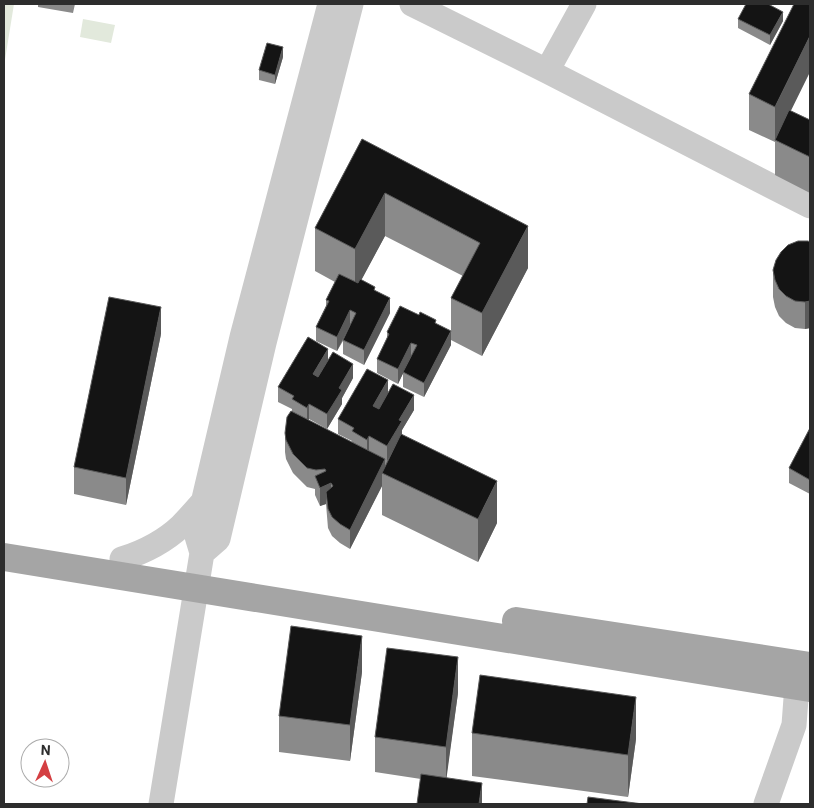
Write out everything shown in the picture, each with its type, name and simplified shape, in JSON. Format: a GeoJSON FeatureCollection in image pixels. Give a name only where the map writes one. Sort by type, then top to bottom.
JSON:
{"type":"FeatureCollection","features":[{"type":"Feature","properties":{"kind":"main road"},"geometry":{"type":"LineString","coordinates":[[4,540],[200,571],[807,674]]}},
{"type":"Feature","properties":{"kind":"main road"},"geometry":{"type":"LineString","coordinates":[[4,557],[200,571]]}},
{"type":"Feature","properties":{"kind":"street"},"geometry":{"type":"LineString","coordinates":[[161,804],[200,571],[196,533],[242,337],[330,4]]}},
{"type":"Feature","properties":{"kind":"street"},"geometry":{"type":"LineString","coordinates":[[200,571],[218,539],[264,343],[351,4]]}},
{"type":"Feature","properties":{"kind":"street"},"geometry":{"type":"LineString","coordinates":[[412,4],[810,206]]}},
{"type":"Feature","properties":{"kind":"street"},"geometry":{"type":"LineString","coordinates":[[547,71],[584,4]]}},
{"type":"Feature","properties":{"kind":"street"},"geometry":{"type":"LineString","coordinates":[[122,559],[142,552],[166,539],[180,527],[203,501]]}},
{"type":"Feature","properties":{"kind":"street"},"geometry":{"type":"LineString","coordinates":[[766,804],[794,725],[807,674]]}},
{"type":"Feature","properties":{"kind":"shaded area"},"geometry":{"type":"Polygon","coordinates":[[[4,4],[14,4],[4,66],[4,4]]]}},
{"type":"Feature","properties":{"kind":"shaded area"},"geometry":{"type":"Polygon","coordinates":[[[83,19],[115,25],[111,43],[80,37],[83,19]]]}},
{"type":"Feature","properties":{"kind":"building"},"geometry":{"type":"Polygon","coordinates":[[[746,4],[768,4],[783,12],[770,35],[738,19],[746,4]]]}},
{"type":"Feature","properties":{"kind":"building"},"geometry":{"type":"Polygon","coordinates":[[[794,4],[810,4],[810,36],[775,107],[749,94],[794,4]]]}},
{"type":"Feature","properties":{"kind":"building"},"geometry":{"type":"Polygon","coordinates":[[[267,43],[283,47],[275,75],[259,70],[267,43]]]}},
{"type":"Feature","properties":{"kind":"building"},"geometry":{"type":"Polygon","coordinates":[[[789,110],[810,120],[810,157],[775,140],[789,110]]]}},
{"type":"Feature","properties":{"kind":"building"},"geometry":{"type":"Polygon","coordinates":[[[362,139],[528,226],[482,313],[451,298],[480,243],[385,193],[355,249],[315,228],[362,139]]]}},
{"type":"Feature","properties":{"kind":"building"},"geometry":{"type":"Polygon","coordinates":[[[798,241],[810,242],[810,301],[805,302],[795,301],[779,289],[773,270],[781,252],[788,245],[798,241]]]}},
{"type":"Feature","properties":{"kind":"building"},"geometry":{"type":"Polygon","coordinates":[[[339,274],[358,283],[360,279],[375,287],[374,290],[390,298],[364,350],[343,340],[356,313],[350,310],[337,337],[316,327],[329,301],[326,300],[339,274]]]}},
{"type":"Feature","properties":{"kind":"building"},"geometry":{"type":"Polygon","coordinates":[[[109,297],[161,307],[126,478],[74,467],[109,297]]]}},
{"type":"Feature","properties":{"kind":"building"},"geometry":{"type":"Polygon","coordinates":[[[400,306],[419,315],[420,312],[436,320],[435,323],[451,331],[424,383],[403,372],[417,345],[411,343],[398,369],[377,359],[389,334],[387,332],[400,306]]]}},
{"type":"Feature","properties":{"kind":"building"},"geometry":{"type":"Polygon","coordinates":[[[308,337],[328,349],[313,374],[318,377],[333,352],[353,364],[339,388],[342,390],[327,414],[309,404],[307,408],[292,399],[294,396],[278,387],[308,337]]]}},
{"type":"Feature","properties":{"kind":"building"},"geometry":{"type":"Polygon","coordinates":[[[367,369],[388,380],[373,406],[379,409],[393,384],[414,395],[399,420],[402,421],[387,446],[369,436],[367,440],[352,431],[354,428],[338,419],[367,369]]]}},
{"type":"Feature","properties":{"kind":"building"},"geometry":{"type":"Polygon","coordinates":[[[291,411],[385,459],[350,530],[332,517],[328,509],[326,492],[333,486],[331,483],[320,488],[315,476],[326,471],[325,469],[307,468],[293,454],[286,440],[287,417],[291,411]]]}},
{"type":"Feature","properties":{"kind":"building"},"geometry":{"type":"Polygon","coordinates":[[[810,428],[810,480],[789,468],[810,428]]]}},
{"type":"Feature","properties":{"kind":"building"},"geometry":{"type":"Polygon","coordinates":[[[401,434],[497,481],[478,519],[382,473],[401,434]]]}},
{"type":"Feature","properties":{"kind":"building"},"geometry":{"type":"Polygon","coordinates":[[[291,626],[362,636],[350,725],[279,716],[291,626]]]}},
{"type":"Feature","properties":{"kind":"building"},"geometry":{"type":"Polygon","coordinates":[[[387,648],[458,657],[446,747],[375,737],[387,648]]]}},
{"type":"Feature","properties":{"kind":"building"},"geometry":{"type":"Polygon","coordinates":[[[480,675],[636,697],[628,755],[472,733],[480,675]]]}},
{"type":"Feature","properties":{"kind":"building"},"geometry":{"type":"Polygon","coordinates":[[[421,774],[482,783],[479,804],[417,804],[421,774]]]}},
{"type":"Feature","properties":{"kind":"building"},"geometry":{"type":"Polygon","coordinates":[[[588,797],[643,804],[587,804],[588,797]]]}}]}
